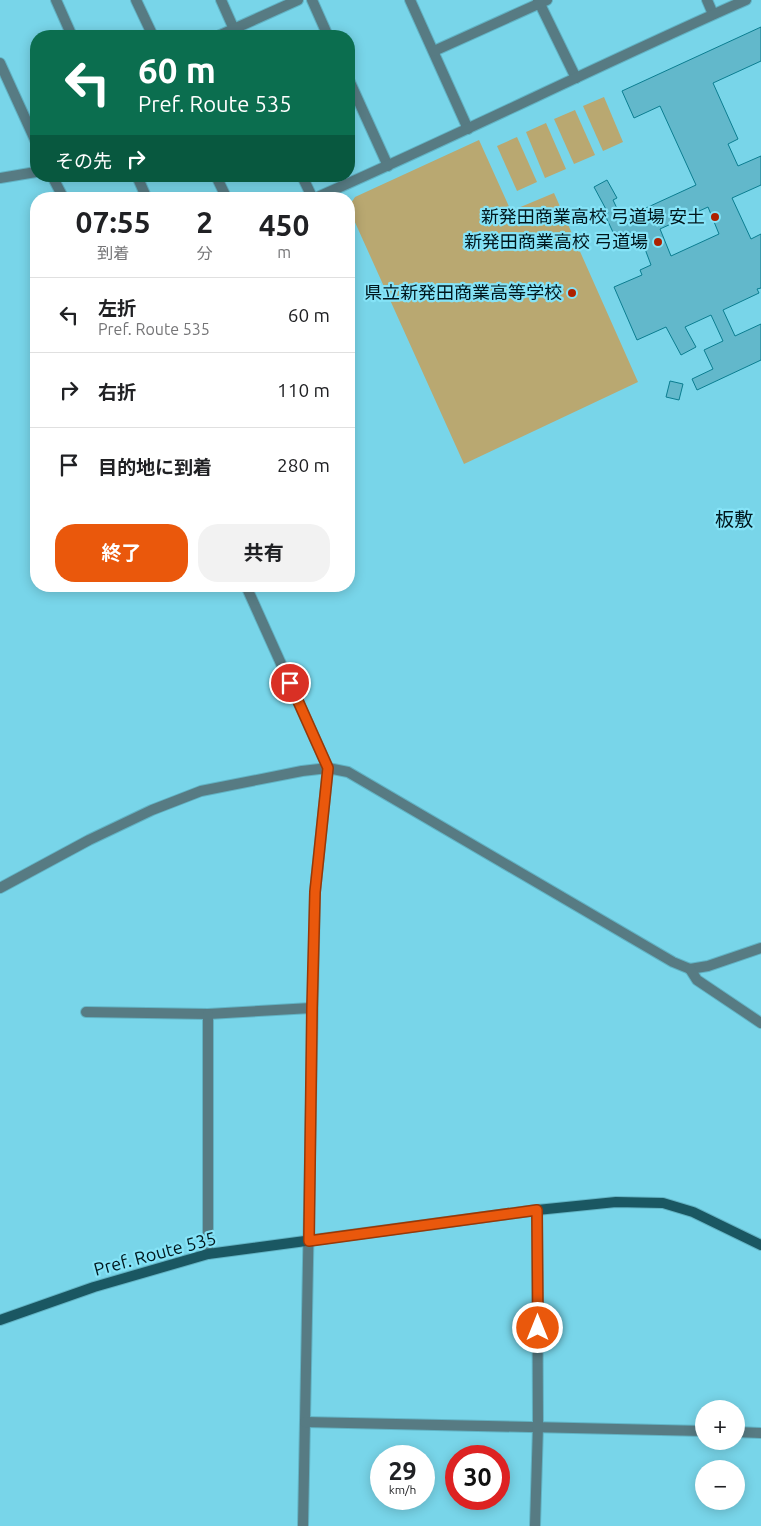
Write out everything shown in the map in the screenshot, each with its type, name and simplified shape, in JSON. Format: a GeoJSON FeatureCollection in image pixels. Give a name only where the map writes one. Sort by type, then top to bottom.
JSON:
{"type":"FeatureCollection","features":[{"type":"Feature","properties":{"kind":"main road","name":"Pref. Route 535"},"geometry":{"type":"LineString","coordinates":[[0,1320],[94,1287],[208,1254],[537,1210],[616,1202],[663,1203],[693,1212],[761,1244]]}},
{"type":"Feature","properties":{"kind":"street"},"geometry":{"type":"LineString","coordinates":[[56,0],[69,30]]}},
{"type":"Feature","properties":{"kind":"street"},"geometry":{"type":"LineString","coordinates":[[136,0],[150,30]]}},
{"type":"Feature","properties":{"kind":"street"},"geometry":{"type":"LineString","coordinates":[[221,0],[234,30]]}},
{"type":"Feature","properties":{"kind":"street"},"geometry":{"type":"LineString","coordinates":[[241,30],[298,0]]}},
{"type":"Feature","properties":{"kind":"street"},"geometry":{"type":"LineString","coordinates":[[312,0],[325,30]]}},
{"type":"Feature","properties":{"kind":"street"},"geometry":{"type":"LineString","coordinates":[[410,0],[468,129]]}},
{"type":"Feature","properties":{"kind":"street"},"geometry":{"type":"LineString","coordinates":[[707,0],[714,14]]}},
{"type":"Feature","properties":{"kind":"street"},"geometry":{"type":"LineString","coordinates":[[355,181],[746,0]]}},
{"type":"Feature","properties":{"kind":"street"},"geometry":{"type":"LineString","coordinates":[[434,51],[542,1],[576,78]]}},
{"type":"Feature","properties":{"kind":"street"},"geometry":{"type":"LineString","coordinates":[[0,63],[30,117]]}},
{"type":"Feature","properties":{"kind":"street"},"geometry":{"type":"LineString","coordinates":[[355,93],[388,166]]}},
{"type":"Feature","properties":{"kind":"street"},"geometry":{"type":"LineString","coordinates":[[0,178],[30,173]]}},
{"type":"Feature","properties":{"kind":"street"},"geometry":{"type":"LineString","coordinates":[[329,192],[352,182]]}},
{"type":"Feature","properties":{"kind":"street"},"geometry":{"type":"LineString","coordinates":[[249,592],[328,768],[315,892],[303,1526]]}},
{"type":"Feature","properties":{"kind":"street"},"geometry":{"type":"LineString","coordinates":[[0,888],[98,835],[152,810],[201,791],[302,771],[328,768],[348,772],[673,962],[690,969],[708,966],[761,948]]}},
{"type":"Feature","properties":{"kind":"street"},"geometry":{"type":"LineString","coordinates":[[690,969],[697,980],[761,1023]]}},
{"type":"Feature","properties":{"kind":"street"},"geometry":{"type":"LineString","coordinates":[[86,1012],[208,1014],[312,1008]]}},
{"type":"Feature","properties":{"kind":"street"},"geometry":{"type":"LineString","coordinates":[[208,1014],[208,1254]]}},
{"type":"Feature","properties":{"kind":"street"},"geometry":{"type":"LineString","coordinates":[[535,1526],[538,1426],[537,1210]]}},
{"type":"Feature","properties":{"kind":"street"},"geometry":{"type":"LineString","coordinates":[[305,1422],[695,1431]]}},
{"type":"Feature","properties":{"kind":"street"},"geometry":{"type":"LineString","coordinates":[[745,1432],[761,1433]]}},
{"type":"Feature","properties":{"kind":"shaded area"},"geometry":{"type":"Polygon","coordinates":[[[604,97],[623,142],[603,151],[583,106],[604,97]]]}},
{"type":"Feature","properties":{"kind":"shaded area"},"geometry":{"type":"Polygon","coordinates":[[[575,110],[595,155],[574,164],[554,119],[575,110]]]}},
{"type":"Feature","properties":{"kind":"shaded area"},"geometry":{"type":"Polygon","coordinates":[[[546,123],[566,169],[545,178],[526,132],[546,123]]]}},
{"type":"Feature","properties":{"kind":"shaded area"},"geometry":{"type":"Polygon","coordinates":[[[517,137],[537,182],[517,191],[497,146],[517,137]]]}},
{"type":"Feature","properties":{"kind":"shaded area"},"geometry":{"type":"Polygon","coordinates":[[[479,140],[511,211],[554,193],[638,382],[464,464],[355,222],[355,197],[479,140]]]}},
{"type":"Feature","properties":{"kind":"building"},"geometry":{"type":"Polygon","coordinates":[[[761,27],[761,61],[713,83],[738,139],[728,144],[738,166],[761,156],[761,185],[732,198],[751,239],[761,234],[761,288],[757,289],[759,293],[723,310],[735,336],[761,324],[761,360],[697,390],[692,379],[713,369],[704,350],[723,341],[711,315],[685,327],[696,347],[681,355],[666,327],[637,340],[614,287],[642,275],[640,270],[651,265],[639,233],[618,243],[605,215],[608,213],[594,187],[607,180],[617,198],[613,200],[622,219],[696,185],[660,106],[634,118],[622,91],[761,27]],[[708,207],[660,229],[671,256],[719,234],[708,207]]]}},
{"type":"Feature","properties":{"kind":"building"},"geometry":{"type":"Polygon","coordinates":[[[670,381],[683,384],[679,400],[666,397],[670,381]]]}},
{"type":"Feature","properties":{"kind":"place","name":"新発田商業高校 弓道場 安土"},"geometry":{"type":"Point","coordinates":[715,217]}},
{"type":"Feature","properties":{"kind":"place","name":"新発田商業高校 弓道場"},"geometry":{"type":"Point","coordinates":[658,242]}},
{"type":"Feature","properties":{"kind":"place","name":"県立新発田商業高等学校"},"geometry":{"type":"Point","coordinates":[572,293]}},
{"type":"Feature","properties":{"kind":"district","name":"板敷"},"geometry":{"type":"Point","coordinates":[734,519]}},
{"type":"Feature","properties":{"kind":"route"},"geometry":{"type":"LineString","coordinates":[[290,683],[328,768],[315,892],[309,1241],[537,1210],[538,1328]]}}]}
